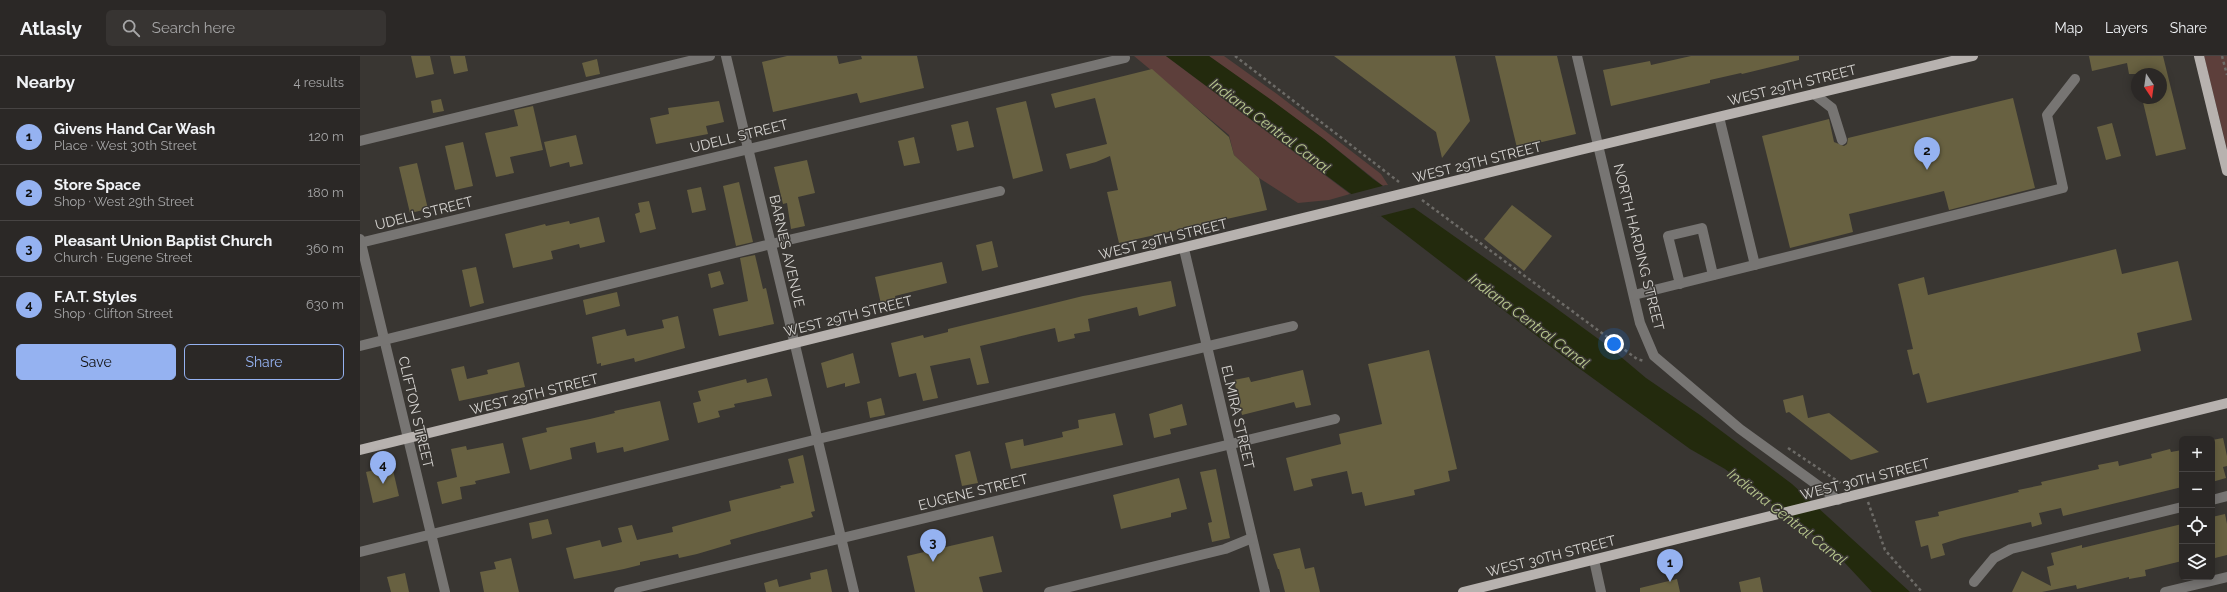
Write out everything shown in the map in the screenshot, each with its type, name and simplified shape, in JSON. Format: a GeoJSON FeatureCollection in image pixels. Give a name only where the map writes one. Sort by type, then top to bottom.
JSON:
{"type":"FeatureCollection","features":[{"type":"Feature","properties":{"kind":"main road","name":"WEST 29TH STREET"},"geometry":{"type":"LineString","coordinates":[[360,450],[1599,146],[1973,56]]}},
{"type":"Feature","properties":{"kind":"main road"},"geometry":{"type":"LineString","coordinates":[[2199,56],[2227,171]]}},
{"type":"Feature","properties":{"kind":"main road","name":"WEST 30TH STREET"},"geometry":{"type":"LineString","coordinates":[[1463,592],[1753,520],[1828,503],[2227,402]]}},
{"type":"Feature","properties":{"kind":"street"},"geometry":{"type":"LineString","coordinates":[[360,141],[710,56]]}},
{"type":"Feature","properties":{"kind":"street","name":"BARNES AVENUE"},"geometry":{"type":"LineString","coordinates":[[726,56],[854,592]]}},
{"type":"Feature","properties":{"kind":"street","name":"NORTH HARDING STREET"},"geometry":{"type":"LineString","coordinates":[[1578,56],[1640,323],[1654,356],[1740,429],[1838,500]]}},
{"type":"Feature","properties":{"kind":"street","name":"UDELL STREET"},"geometry":{"type":"LineString","coordinates":[[360,242],[1125,58]]}},
{"type":"Feature","properties":{"kind":"street"},"geometry":{"type":"LineString","coordinates":[[1634,296],[2063,188],[2047,115],[2075,79]]}},
{"type":"Feature","properties":{"kind":"street"},"geometry":{"type":"LineString","coordinates":[[1814,94],[1832,108],[1842,140]]}},
{"type":"Feature","properties":{"kind":"street"},"geometry":{"type":"LineString","coordinates":[[1719,117],[1755,265]]}},
{"type":"Feature","properties":{"kind":"street"},"geometry":{"type":"LineString","coordinates":[[360,346],[771,244],[1000,191]]}},
{"type":"Feature","properties":{"kind":"street"},"geometry":{"type":"LineString","coordinates":[[1680,284],[1668,236],[1702,228],[1713,275]]}},
{"type":"Feature","properties":{"kind":"street","name":"CLIFTON STREET"},"geometry":{"type":"LineString","coordinates":[[360,242],[444,592]]}},
{"type":"Feature","properties":{"kind":"street","name":"ELMIRA STREET"},"geometry":{"type":"LineString","coordinates":[[1184,249],[1265,592]]}},
{"type":"Feature","properties":{"kind":"street"},"geometry":{"type":"LineString","coordinates":[[360,552],[818,439],[1293,326]]}},
{"type":"Feature","properties":{"kind":"street","name":"EUGENE STREET"},"geometry":{"type":"LineString","coordinates":[[619,592],[1335,419]]}},
{"type":"Feature","properties":{"kind":"street"},"geometry":{"type":"LineString","coordinates":[[2215,499],[2227,496]]}},
{"type":"Feature","properties":{"kind":"street"},"geometry":{"type":"LineString","coordinates":[[1974,582],[1994,558],[2011,549],[2179,508]]}},
{"type":"Feature","properties":{"kind":"street"},"geometry":{"type":"LineString","coordinates":[[1049,592],[1226,549],[1252,538]]}},
{"type":"Feature","properties":{"kind":"street"},"geometry":{"type":"LineString","coordinates":[[1594,560],[1601,592]]}},
{"type":"Feature","properties":{"kind":"street"},"geometry":{"type":"LineString","coordinates":[[2166,592],[2227,577]]}},
{"type":"Feature","properties":{"kind":"path"},"geometry":{"type":"LineString","coordinates":[[1235,56],[1402,184]]}},
{"type":"Feature","properties":{"kind":"path"},"geometry":{"type":"LineString","coordinates":[[2222,56],[2227,75]]}},
{"type":"Feature","properties":{"kind":"path"},"geometry":{"type":"LineString","coordinates":[[1868,504],[1885,550],[1922,592]]}},
{"type":"Feature","properties":{"kind":"shaded area"},"geometry":{"type":"Polygon","coordinates":[[[1134,56],[1166,56],[1350,194],[1329,200],[1298,203],[1259,178],[1234,155],[1229,135],[1134,56]]]}},
{"type":"Feature","properties":{"kind":"shaded area"},"geometry":{"type":"Polygon","coordinates":[[[1209,56],[1224,56],[1277,94],[1381,174],[1388,185],[1383,186],[1324,139],[1209,56]]]}},
{"type":"Feature","properties":{"kind":"shaded area"},"geometry":{"type":"Polygon","coordinates":[[[2204,56],[2227,56],[2227,149],[2204,56]]]}},
{"type":"Feature","properties":{"kind":"water","name":"Indiana Central Canal"},"geometry":{"type":"Polygon","coordinates":[[[1166,56],[1209,56],[1270,99],[1324,139],[1373,179],[1549,303],[1608,346],[1646,378],[1700,415],[1792,484],[1910,592],[1872,592],[1832,549],[1725,469],[1690,449],[1576,366],[1401,231],[1166,56]]]}},
{"type":"Feature","properties":{"kind":"pier"},"geometry":{"type":"Polygon","coordinates":[[[1386,185],[1416,207],[1377,217],[1348,195],[1386,185]]]}},
{"type":"Feature","properties":{"kind":"building"},"geometry":{"type":"Polygon","coordinates":[[[411,56],[430,56],[434,74],[416,78],[411,56]]]}},
{"type":"Feature","properties":{"kind":"building"},"geometry":{"type":"Polygon","coordinates":[[[450,56],[465,56],[468,71],[454,74],[450,56]]]}},
{"type":"Feature","properties":{"kind":"building"},"geometry":{"type":"Polygon","coordinates":[[[787,56],[837,56],[839,64],[862,59],[861,56],[917,56],[924,88],[860,103],[857,93],[773,112],[762,62],[787,56]]]}},
{"type":"Feature","properties":{"kind":"building"},"geometry":{"type":"Polygon","coordinates":[[[1334,56],[1455,56],[1470,121],[1442,158],[1436,132],[1334,56]]]}},
{"type":"Feature","properties":{"kind":"building"},"geometry":{"type":"Polygon","coordinates":[[[1495,56],[1557,56],[1576,134],[1517,148],[1495,56]]]}},
{"type":"Feature","properties":{"kind":"building"},"geometry":{"type":"Polygon","coordinates":[[[1691,56],[1799,56],[1799,60],[1710,80],[1710,83],[1611,106],[1603,70],[1650,61],[1651,65],[1691,56]]]}},
{"type":"Feature","properties":{"kind":"building"},"geometry":{"type":"Polygon","coordinates":[[[2089,56],[2163,56],[2166,68],[2131,68],[2131,74],[2129,74],[2127,63],[2092,71],[2089,56]]]}},
{"type":"Feature","properties":{"kind":"building"},"geometry":{"type":"Polygon","coordinates":[[[597,59],[600,74],[586,77],[582,63],[597,59]]]}},
{"type":"Feature","properties":{"kind":"building"},"geometry":{"type":"Polygon","coordinates":[[[1152,69],[1229,137],[1234,155],[1259,178],[1267,210],[1119,243],[1107,192],[1118,190],[1110,156],[1096,162],[1070,169],[1066,154],[1107,144],[1095,98],[1055,108],[1051,94],[1152,69]]]}},
{"type":"Feature","properties":{"kind":"building"},"geometry":{"type":"Polygon","coordinates":[[[2167,72],[2186,149],[2156,156],[2143,104],[2167,104],[2167,72]]]}},
{"type":"Feature","properties":{"kind":"building"},"geometry":{"type":"Polygon","coordinates":[[[2013,98],[2035,188],[1949,210],[1944,191],[1849,214],[1853,232],[1790,248],[1762,136],[1829,119],[1834,142],[1844,146],[1847,144],[1848,138],[2013,98]]]}},
{"type":"Feature","properties":{"kind":"building"},"geometry":{"type":"Polygon","coordinates":[[[441,99],[444,111],[433,113],[431,101],[441,99]]]}},
{"type":"Feature","properties":{"kind":"building"},"geometry":{"type":"Polygon","coordinates":[[[719,101],[724,122],[706,126],[708,134],[656,144],[650,118],[669,114],[668,108],[719,101]]]}},
{"type":"Feature","properties":{"kind":"building"},"geometry":{"type":"Polygon","coordinates":[[[1026,101],[1043,171],[1013,179],[996,108],[1026,101]]]}},
{"type":"Feature","properties":{"kind":"building"},"geometry":{"type":"Polygon","coordinates":[[[533,106],[543,150],[510,157],[514,173],[496,177],[485,133],[518,126],[514,110],[533,106]]]}},
{"type":"Feature","properties":{"kind":"building"},"geometry":{"type":"Polygon","coordinates":[[[968,121],[974,147],[957,151],[951,125],[968,121]]]}},
{"type":"Feature","properties":{"kind":"building"},"geometry":{"type":"Polygon","coordinates":[[[2112,123],[2121,156],[2106,160],[2097,127],[2112,123]]]}},
{"type":"Feature","properties":{"kind":"building"},"geometry":{"type":"Polygon","coordinates":[[[576,135],[583,164],[570,167],[569,162],[550,167],[544,142],[576,135]]]}},
{"type":"Feature","properties":{"kind":"building"},"geometry":{"type":"Polygon","coordinates":[[[914,137],[920,163],[904,166],[898,141],[914,137]]]}},
{"type":"Feature","properties":{"kind":"building"},"geometry":{"type":"Polygon","coordinates":[[[463,142],[473,186],[455,190],[445,146],[463,142]]]}},
{"type":"Feature","properties":{"kind":"building"},"geometry":{"type":"Polygon","coordinates":[[[807,160],[815,193],[798,197],[805,226],[791,229],[787,203],[783,204],[774,167],[807,160]]]}},
{"type":"Feature","properties":{"kind":"building"},"geometry":{"type":"Polygon","coordinates":[[[417,163],[428,209],[410,213],[399,167],[417,163]]]}},
{"type":"Feature","properties":{"kind":"building"},"geometry":{"type":"Polygon","coordinates":[[[739,182],[753,242],[736,246],[723,186],[739,182]]]}},
{"type":"Feature","properties":{"kind":"building"},"geometry":{"type":"Polygon","coordinates":[[[701,187],[706,210],[692,213],[687,190],[701,187]]]}},
{"type":"Feature","properties":{"kind":"building"},"geometry":{"type":"Polygon","coordinates":[[[649,201],[656,229],[640,233],[635,214],[640,212],[638,203],[649,201]]]}},
{"type":"Feature","properties":{"kind":"building"},"geometry":{"type":"Polygon","coordinates":[[[1512,205],[1552,236],[1524,271],[1484,239],[1512,205]]]}},
{"type":"Feature","properties":{"kind":"building"},"geometry":{"type":"Polygon","coordinates":[[[599,217],[605,242],[580,248],[579,244],[551,251],[553,259],[513,268],[505,234],[545,224],[546,226],[569,221],[570,224],[599,217]]]}},
{"type":"Feature","properties":{"kind":"building"},"geometry":{"type":"Polygon","coordinates":[[[992,241],[998,267],[982,271],[976,245],[992,241]]]}},
{"type":"Feature","properties":{"kind":"building"},"geometry":{"type":"Polygon","coordinates":[[[2116,249],[2122,274],[2178,261],[2192,320],[2137,333],[2141,351],[1927,403],[1919,373],[1913,375],[1907,350],[1913,349],[1898,284],[1924,277],[1928,295],[2116,249]]]}},
{"type":"Feature","properties":{"kind":"building"},"geometry":{"type":"Polygon","coordinates":[[[755,255],[763,289],[766,288],[774,324],[719,336],[713,309],[748,301],[740,258],[755,255]]]}},
{"type":"Feature","properties":{"kind":"building"},"geometry":{"type":"Polygon","coordinates":[[[942,262],[947,283],[895,296],[896,300],[881,304],[875,277],[942,262]]]}},
{"type":"Feature","properties":{"kind":"building"},"geometry":{"type":"Polygon","coordinates":[[[476,267],[484,303],[470,307],[462,270],[476,267]]]}},
{"type":"Feature","properties":{"kind":"building"},"geometry":{"type":"Polygon","coordinates":[[[720,271],[724,284],[711,288],[708,274],[720,271]]]}},
{"type":"Feature","properties":{"kind":"building"},"geometry":{"type":"Polygon","coordinates":[[[1171,281],[1176,306],[1139,316],[1137,307],[1088,319],[1090,331],[1074,334],[1075,338],[1058,342],[1055,328],[980,346],[989,383],[977,385],[970,358],[930,366],[938,398],[923,401],[916,373],[899,377],[891,343],[923,335],[924,338],[948,332],[948,329],[1083,296],[1171,281]]]}},
{"type":"Feature","properties":{"kind":"building"},"geometry":{"type":"Polygon","coordinates":[[[617,292],[620,306],[586,315],[583,300],[617,292]]]}},
{"type":"Feature","properties":{"kind":"building"},"geometry":{"type":"Polygon","coordinates":[[[678,316],[685,348],[635,362],[634,358],[601,366],[601,363],[597,364],[592,337],[625,329],[627,336],[664,328],[662,320],[678,316]]]}},
{"type":"Feature","properties":{"kind":"building"},"geometry":{"type":"Polygon","coordinates":[[[1429,350],[1457,469],[1448,471],[1450,481],[1414,490],[1415,495],[1365,506],[1362,492],[1352,494],[1347,471],[1311,479],[1313,486],[1294,491],[1286,458],[1341,444],[1339,434],[1382,424],[1368,364],[1429,350]]]}},
{"type":"Feature","properties":{"kind":"building"},"geometry":{"type":"Polygon","coordinates":[[[853,353],[860,383],[845,387],[845,383],[827,388],[821,363],[853,353]]]}},
{"type":"Feature","properties":{"kind":"building"},"geometry":{"type":"Polygon","coordinates":[[[519,362],[525,387],[459,401],[451,369],[464,366],[467,379],[488,374],[487,370],[519,362]]]}},
{"type":"Feature","properties":{"kind":"building"},"geometry":{"type":"Polygon","coordinates":[[[1303,370],[1311,405],[1296,408],[1294,402],[1242,415],[1234,380],[1249,377],[1251,382],[1303,370]]]}},
{"type":"Feature","properties":{"kind":"building"},"geometry":{"type":"Polygon","coordinates":[[[767,378],[772,396],[734,404],[735,407],[718,411],[720,417],[698,423],[693,403],[701,401],[698,391],[746,379],[747,383],[767,378]]]}},
{"type":"Feature","properties":{"kind":"building"},"geometry":{"type":"Polygon","coordinates":[[[1803,395],[1808,418],[1829,413],[1879,452],[1851,460],[1789,412],[1786,413],[1783,400],[1803,395]]]}},
{"type":"Feature","properties":{"kind":"building"},"geometry":{"type":"Polygon","coordinates":[[[881,398],[885,415],[870,418],[867,402],[881,398]]]}},
{"type":"Feature","properties":{"kind":"building"},"geometry":{"type":"Polygon","coordinates":[[[660,401],[669,440],[624,452],[623,447],[597,453],[595,442],[570,448],[572,459],[530,470],[522,438],[547,432],[546,428],[590,419],[615,413],[614,411],[660,401]]]}},
{"type":"Feature","properties":{"kind":"building"},"geometry":{"type":"Polygon","coordinates":[[[1182,404],[1187,425],[1170,429],[1171,434],[1154,438],[1149,414],[1182,404]]]}},
{"type":"Feature","properties":{"kind":"building"},"geometry":{"type":"Polygon","coordinates":[[[1115,413],[1123,445],[1011,469],[1005,443],[1023,439],[1024,446],[1063,437],[1062,432],[1079,428],[1078,420],[1115,413]]]}},
{"type":"Feature","properties":{"kind":"building"},"geometry":{"type":"Polygon","coordinates":[[[2223,438],[2227,456],[2227,466],[2223,467],[2226,478],[2215,481],[2215,472],[2215,439],[2223,438]]]}},
{"type":"Feature","properties":{"kind":"building"},"geometry":{"type":"Polygon","coordinates":[[[503,443],[510,473],[475,481],[476,484],[460,487],[462,499],[442,504],[437,482],[457,477],[451,449],[466,446],[467,450],[503,443]]]}},
{"type":"Feature","properties":{"kind":"building"},"geometry":{"type":"Polygon","coordinates":[[[2170,449],[2171,452],[2179,451],[2179,488],[2063,516],[2061,508],[2039,513],[2042,524],[2032,527],[2031,522],[1961,538],[1942,544],[1945,555],[1931,559],[1928,545],[1921,547],[1915,521],[1939,516],[1938,512],[2042,485],[2041,482],[2099,469],[2098,465],[2118,461],[2119,466],[2152,458],[2151,454],[2170,449]]]}},
{"type":"Feature","properties":{"kind":"building"},"geometry":{"type":"Polygon","coordinates":[[[970,451],[978,483],[962,486],[955,455],[970,451]]]}},
{"type":"Feature","properties":{"kind":"building"},"geometry":{"type":"Polygon","coordinates":[[[803,455],[815,511],[811,512],[813,517],[730,540],[731,544],[697,554],[679,558],[678,554],[640,562],[640,565],[624,569],[574,579],[566,548],[600,540],[602,547],[622,542],[618,528],[632,525],[637,540],[673,532],[672,527],[731,511],[729,501],[781,488],[780,486],[794,483],[788,459],[803,455]]]}},
{"type":"Feature","properties":{"kind":"building"},"geometry":{"type":"Polygon","coordinates":[[[392,466],[399,496],[373,503],[366,472],[392,466]]]}},
{"type":"Feature","properties":{"kind":"building"},"geometry":{"type":"Polygon","coordinates":[[[1216,469],[1230,538],[1212,542],[1208,523],[1212,522],[1200,472],[1216,469]]]}},
{"type":"Feature","properties":{"kind":"building"},"geometry":{"type":"Polygon","coordinates":[[[1179,478],[1187,509],[1171,513],[1171,517],[1121,529],[1113,495],[1179,478]]]}},
{"type":"Feature","properties":{"kind":"building"},"geometry":{"type":"Polygon","coordinates":[[[2225,514],[2227,524],[2227,555],[2215,558],[2215,544],[2215,516],[2225,514]]]}},
{"type":"Feature","properties":{"kind":"building"},"geometry":{"type":"Polygon","coordinates":[[[548,519],[552,534],[532,539],[529,523],[548,519]]]}},
{"type":"Feature","properties":{"kind":"building"},"geometry":{"type":"Polygon","coordinates":[[[2179,525],[2179,562],[2145,570],[2146,576],[2129,579],[2129,577],[2077,589],[2076,585],[2042,592],[2012,592],[2022,571],[2051,586],[2047,567],[2054,565],[2051,553],[2082,545],[2082,548],[2179,525]]]}},
{"type":"Feature","properties":{"kind":"building"},"geometry":{"type":"Polygon","coordinates":[[[993,536],[1002,572],[979,577],[983,592],[915,592],[907,556],[993,536]]]}},
{"type":"Feature","properties":{"kind":"building"},"geometry":{"type":"Polygon","coordinates":[[[1300,548],[1305,569],[1314,567],[1320,592],[1285,592],[1279,569],[1273,554],[1300,548]]]}},
{"type":"Feature","properties":{"kind":"building"},"geometry":{"type":"Polygon","coordinates":[[[511,558],[519,592],[484,592],[480,572],[496,569],[494,562],[511,558]]]}},
{"type":"Feature","properties":{"kind":"building"},"geometry":{"type":"Polygon","coordinates":[[[827,569],[832,592],[766,592],[764,583],[777,579],[779,587],[811,579],[810,573],[827,569]]]}},
{"type":"Feature","properties":{"kind":"building"},"geometry":{"type":"Polygon","coordinates":[[[405,573],[409,592],[391,592],[387,577],[405,573]]]}},
{"type":"Feature","properties":{"kind":"building"},"geometry":{"type":"Polygon","coordinates":[[[1760,577],[1763,592],[1741,592],[1739,582],[1760,577]]]}},
{"type":"Feature","properties":{"kind":"building"},"geometry":{"type":"Polygon","coordinates":[[[1677,579],[1680,592],[1640,592],[1640,588],[1677,579]]]}},
{"type":"Feature","properties":{"kind":"place","name":"Store Space"},"geometry":{"type":"Point","coordinates":[1927,170]}},
{"type":"Feature","properties":{"kind":"place","name":"F.A.T. Styles"},"geometry":{"type":"Point","coordinates":[383,484]}},
{"type":"Feature","properties":{"kind":"place","name":"Pleasant Union Baptist Church"},"geometry":{"type":"Point","coordinates":[933,562]}},
{"type":"Feature","properties":{"kind":"place","name":"Givens Hand Car Wash"},"geometry":{"type":"Point","coordinates":[1670,582]}}]}
